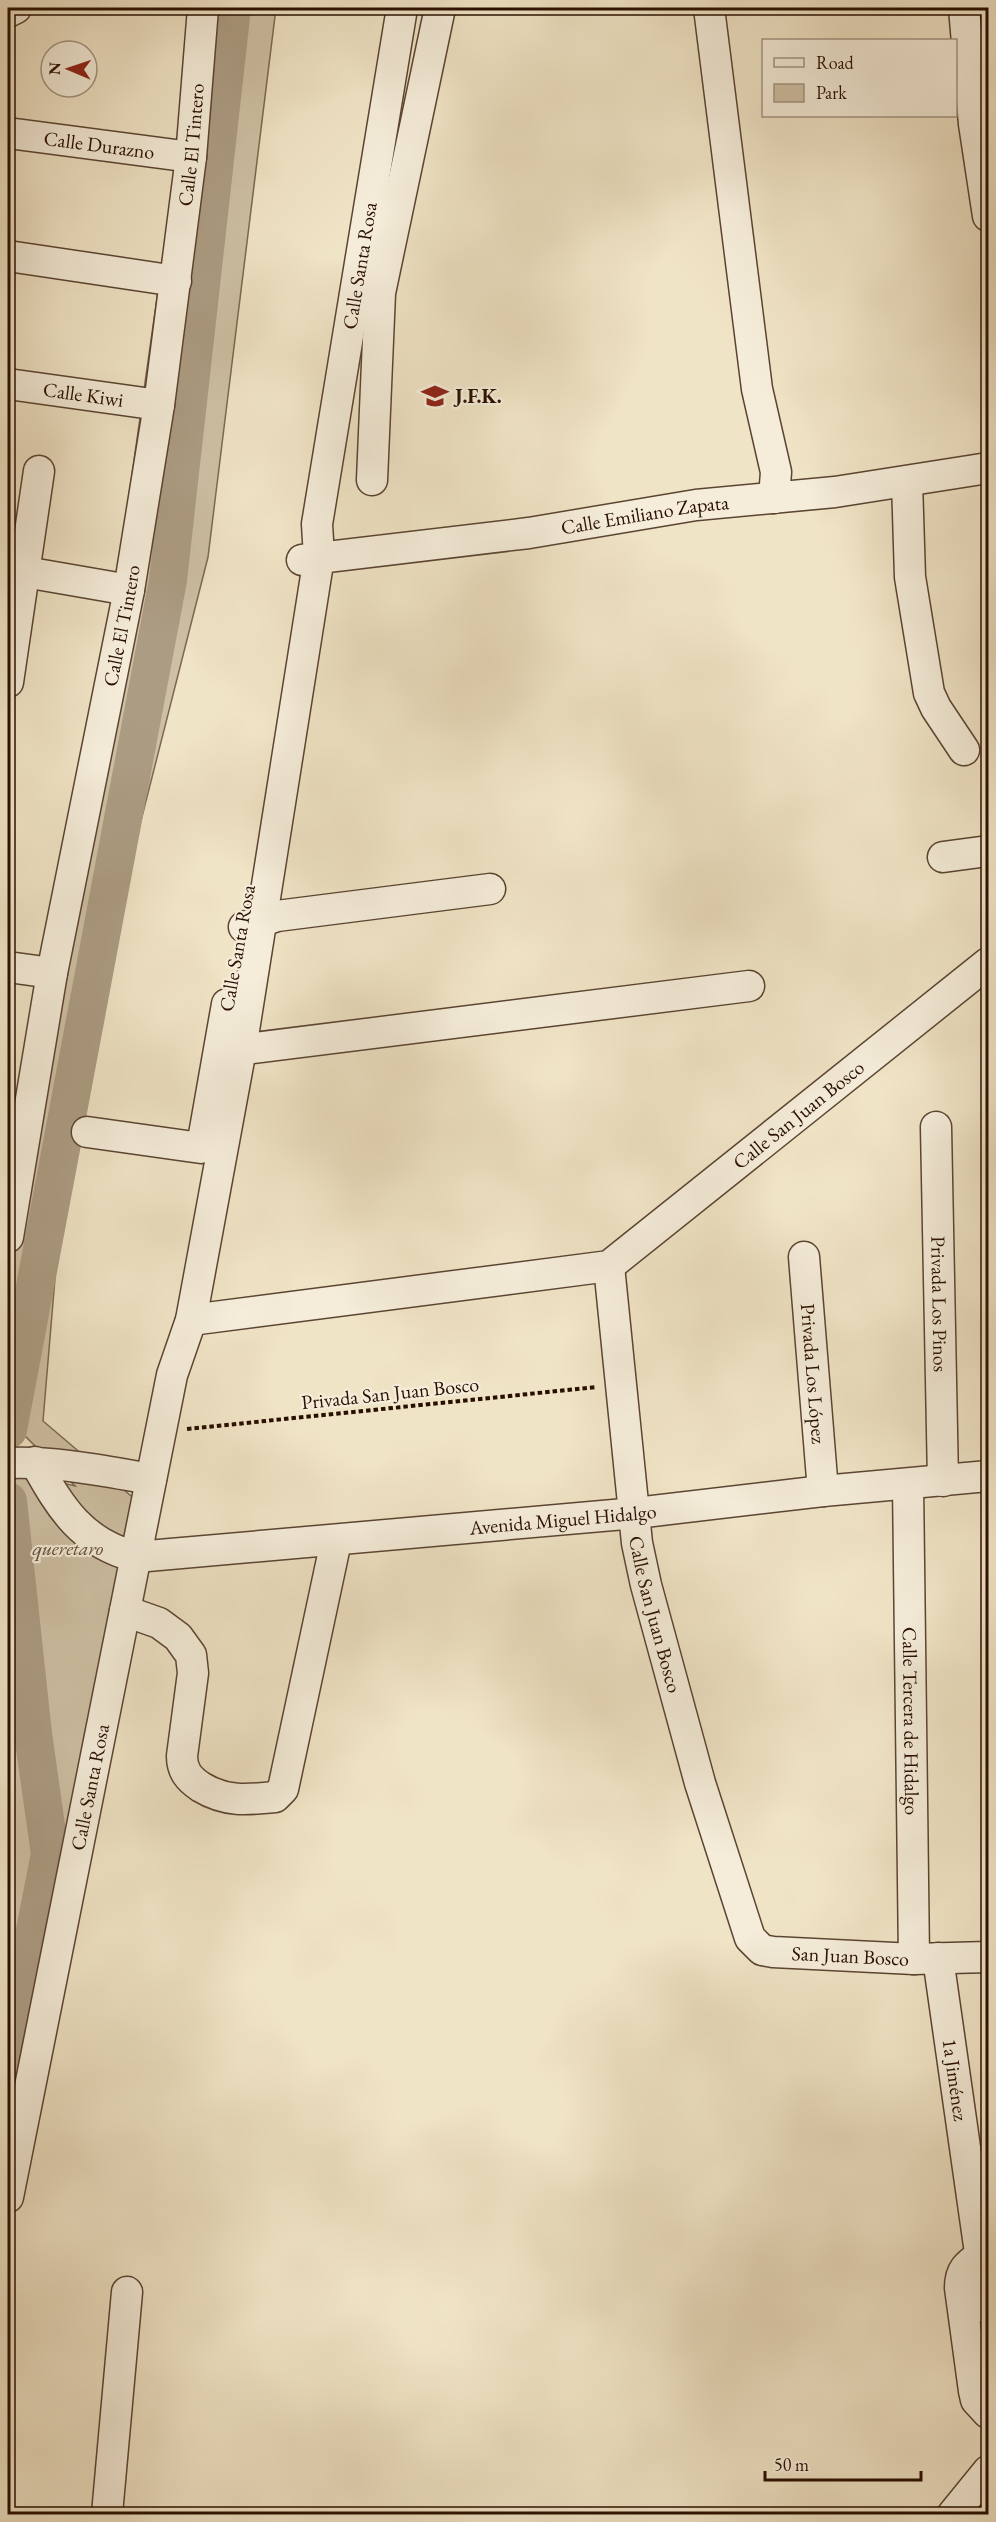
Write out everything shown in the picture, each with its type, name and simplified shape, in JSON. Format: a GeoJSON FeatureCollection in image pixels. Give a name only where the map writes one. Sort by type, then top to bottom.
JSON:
{"type":"FeatureCollection","features":[{"type":"Feature","properties":{"kind":"street"},"geometry":{"type":"LineString","coordinates":[[8,12],[16,8]]}},
{"type":"Feature","properties":{"kind":"street","name":"Calle El Tintero"},"geometry":{"type":"LineString","coordinates":[[8,1237],[52,973],[129,590],[159,405],[191,157],[203,8]]}},
{"type":"Feature","properties":{"kind":"street","name":"Calle Santa Rosa"},"geometry":{"type":"LineString","coordinates":[[172,1375],[173,1320],[205,1185],[230,1051],[293,655],[317,524],[402,8]]}},
{"type":"Feature","properties":{"kind":"street"},"geometry":{"type":"LineString","coordinates":[[372,480],[380,293],[440,8]]}},
{"type":"Feature","properties":{"kind":"street"},"geometry":{"type":"LineString","coordinates":[[709,8],[757,389],[775,485]]}},
{"type":"Feature","properties":{"kind":"street"},"geometry":{"type":"LineString","coordinates":[[964,8],[974,124],[988,216]]}},
{"type":"Feature","properties":{"kind":"street","name":"Calle Durazno"},"geometry":{"type":"LineString","coordinates":[[8,132],[191,157]]}},
{"type":"Feature","properties":{"kind":"street"},"geometry":{"type":"LineString","coordinates":[[8,256],[176,281]]}},
{"type":"Feature","properties":{"kind":"street","name":"Calle Kiwi"},"geometry":{"type":"LineString","coordinates":[[8,384],[159,405]]}},
{"type":"Feature","properties":{"kind":"street","name":"Calle Emiliano Zapata"},"geometry":{"type":"LineString","coordinates":[[310,559],[529,533],[696,505],[775,485],[835,492],[988,468]]}},
{"type":"Feature","properties":{"kind":"street"},"geometry":{"type":"LineString","coordinates":[[8,682],[39,471]]}},
{"type":"Feature","properties":{"kind":"street"},"geometry":{"type":"LineString","coordinates":[[907,482],[910,577],[929,693],[936,708],[964,750]]}},
{"type":"Feature","properties":{"kind":"street"},"geometry":{"type":"LineString","coordinates":[[25,572],[129,590]]}},
{"type":"Feature","properties":{"kind":"street"},"geometry":{"type":"LineString","coordinates":[[943,857],[988,851]]}},
{"type":"Feature","properties":{"kind":"street"},"geometry":{"type":"LineString","coordinates":[[250,925],[277,916],[490,889]]}},
{"type":"Feature","properties":{"kind":"street","name":"Calle San Juan Bosco"},"geometry":{"type":"LineString","coordinates":[[762,1950],[750,1938],[700,1783],[646,1585],[637,1543],[636,1513],[609,1266],[988,963]]}},
{"type":"Feature","properties":{"kind":"street"},"geometry":{"type":"LineString","coordinates":[[8,966],[52,973]]}},
{"type":"Feature","properties":{"kind":"street"},"geometry":{"type":"LineString","coordinates":[[230,1051],[749,986]]}},
{"type":"Feature","properties":{"kind":"street","name":"Calle Santa Rosa"},"geometry":{"type":"LineString","coordinates":[[8,2197],[172,1375],[191,1320],[205,1185],[201,1148],[230,1051]]}},
{"type":"Feature","properties":{"kind":"street","name":"Privada Los Pinos"},"geometry":{"type":"LineString","coordinates":[[936,1127],[943,1480]]}},
{"type":"Feature","properties":{"kind":"street"},"geometry":{"type":"LineString","coordinates":[[87,1132],[201,1148]]}},
{"type":"Feature","properties":{"kind":"street","name":"Privada Los López"},"geometry":{"type":"LineString","coordinates":[[804,1257],[823,1491]]}},
{"type":"Feature","properties":{"kind":"street"},"geometry":{"type":"LineString","coordinates":[[191,1320],[609,1266]]}},
{"type":"Feature","properties":{"kind":"street"},"geometry":{"type":"LineString","coordinates":[[22,1462],[73,1466],[151,1479]]}},
{"type":"Feature","properties":{"kind":"street"},"geometry":{"type":"LineString","coordinates":[[22,1462],[48,1485],[83,1532],[114,1552],[136,1557]]}},
{"type":"Feature","properties":{"kind":"street","name":"Avenida Miguel Hidalgo"},"geometry":{"type":"LineString","coordinates":[[136,1557],[636,1513],[823,1491],[988,1476]]}},
{"type":"Feature","properties":{"kind":"street","name":"Calle Tercera de Hidalgo"},"geometry":{"type":"LineString","coordinates":[[908,1484],[926,1959]]}},
{"type":"Feature","properties":{"kind":"street"},"geometry":{"type":"LineString","coordinates":[[125,1611],[159,1623],[178,1637],[191,1655],[193,1673],[182,1756],[182,1766],[191,1780],[224,1799],[275,1797],[283,1789],[286,1779],[336,1541]]}},
{"type":"Feature","properties":{"kind":"street","name":"San Juan Bosco"},"geometry":{"type":"LineString","coordinates":[[762,1950],[926,1959],[988,1957]]}},
{"type":"Feature","properties":{"kind":"street","name":"1a Jiménez"},"geometry":{"type":"LineString","coordinates":[[926,1959],[981,2255],[988,2309]]}},
{"type":"Feature","properties":{"kind":"street"},"geometry":{"type":"LineString","coordinates":[[981,2255],[965,2266],[960,2278],[960,2288],[976,2400],[988,2412]]}},
{"type":"Feature","properties":{"kind":"street"},"geometry":{"type":"LineString","coordinates":[[107,2514],[127,2292]]}},
{"type":"Feature","properties":{"kind":"street"},"geometry":{"type":"LineString","coordinates":[[953,2514],[988,2471]]}},
{"type":"Feature","properties":{"kind":"path","name":"Privada San Juan Bosco"},"geometry":{"type":"LineString","coordinates":[[161,1432],[622,1384]]}},
{"type":"Feature","properties":{"kind":"green space","name":"queretaro"},"geometry":{"type":"Polygon","coordinates":[[[198,8],[276,8],[208,557],[70,1100],[43,1421],[137,1501],[8,2197],[8,1470],[75,1486],[8,1419],[8,1245],[84,814],[198,8]]]}},
{"type":"Feature","properties":{"kind":"waterway"},"geometry":{"type":"LineString","coordinates":[[8,1430],[168,580],[232,8]]}},
{"type":"Feature","properties":{"kind":"waterway"},"geometry":{"type":"LineString","coordinates":[[8,1501],[33,1734],[50,1854],[8,2067]]}},
{"type":"Feature","properties":{"kind":"place","name":"J.F.K."},"geometry":{"type":"Point","coordinates":[435,396]}}]}
